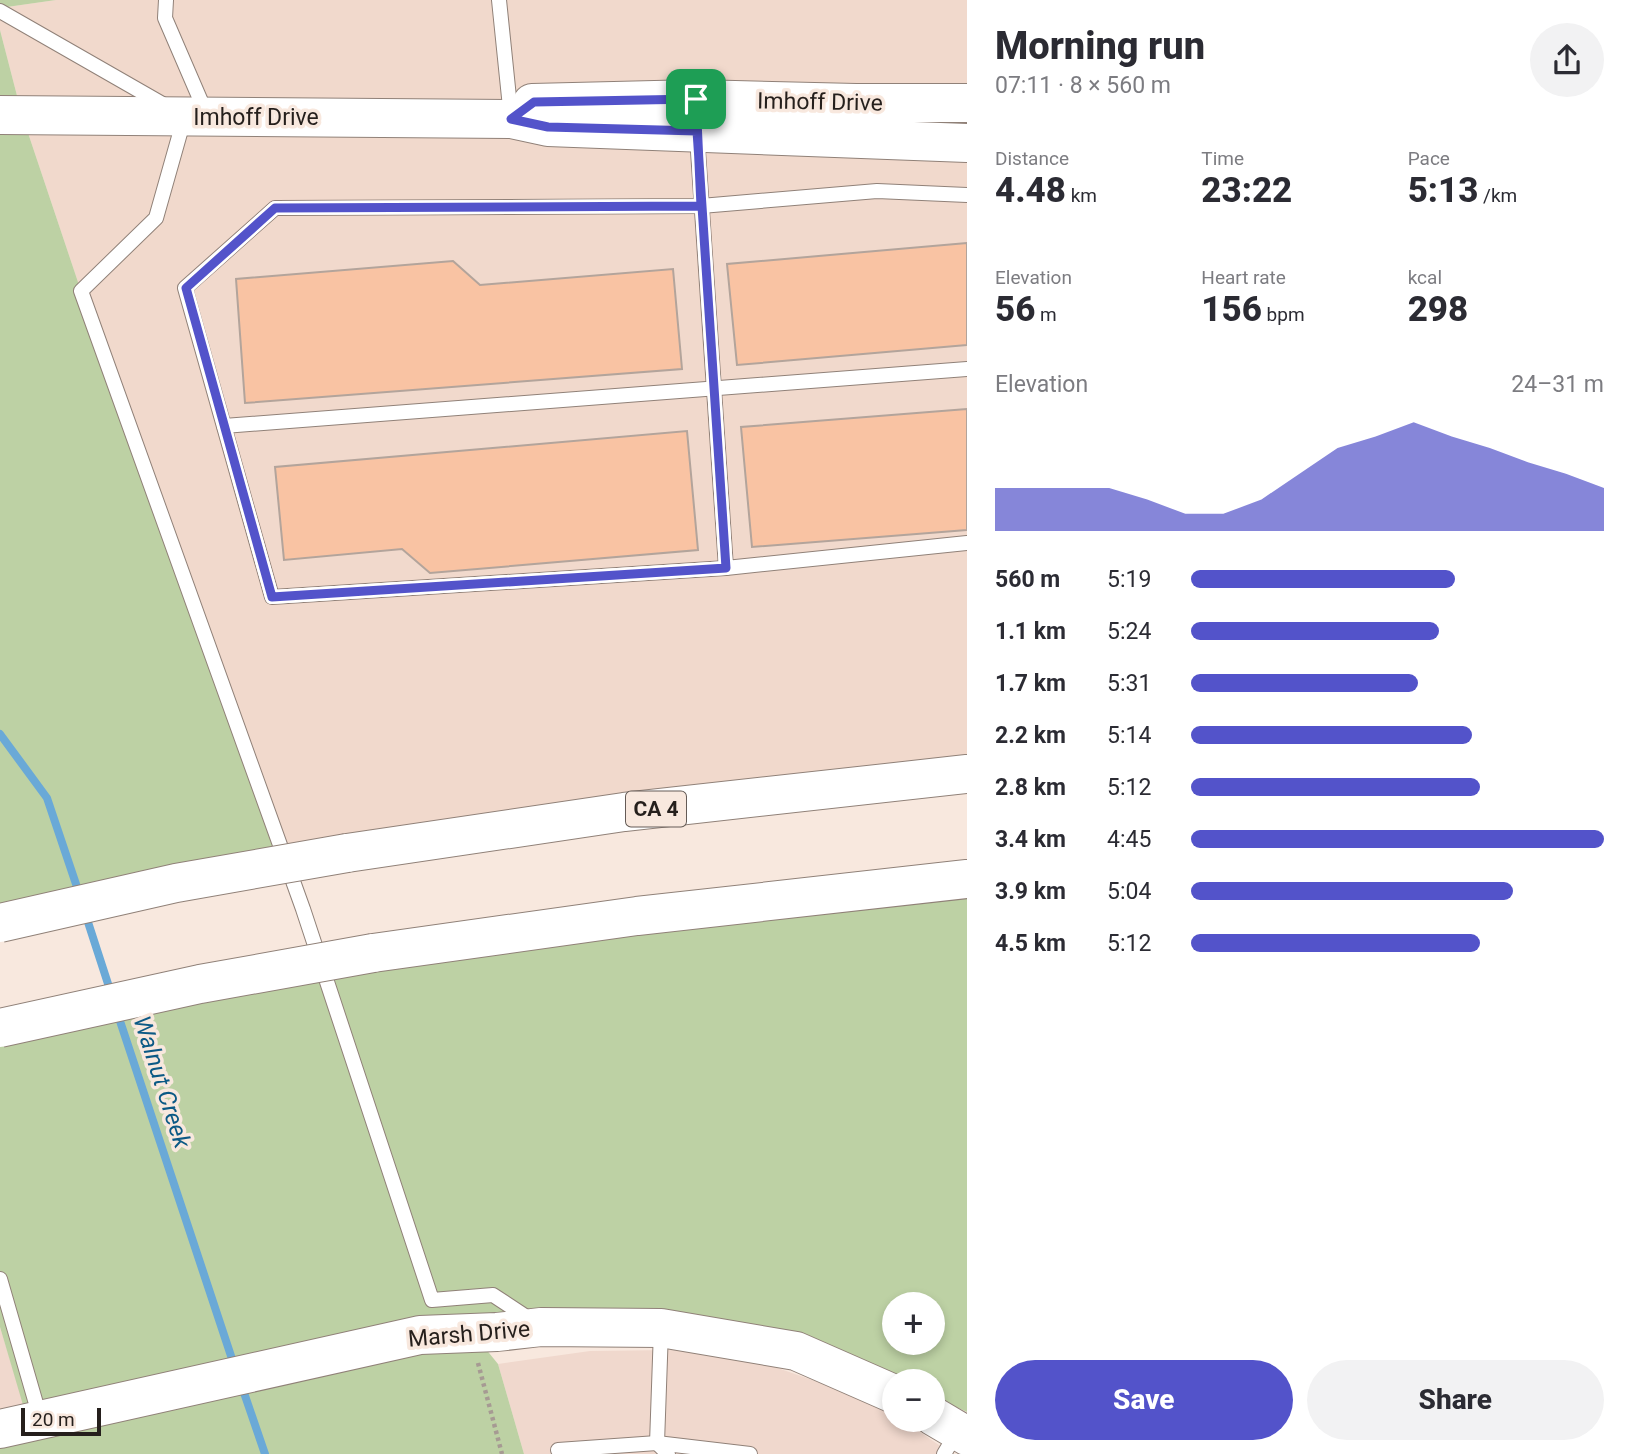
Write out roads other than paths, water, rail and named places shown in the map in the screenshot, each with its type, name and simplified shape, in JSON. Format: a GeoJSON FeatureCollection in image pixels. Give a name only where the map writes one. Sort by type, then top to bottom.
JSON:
{"type":"FeatureCollection","features":[{"type":"Feature","properties":{"kind":"main road","name":"Imhoff Drive"},"geometry":{"type":"LineString","coordinates":[[11,115],[511,119],[534,102],[697,115],[967,143]]}},
{"type":"Feature","properties":{"kind":"main road","name":"Imhoff Drive"},"geometry":{"type":"LineString","coordinates":[[697,115],[856,103],[967,103]]}},
{"type":"Feature","properties":{"kind":"main road","name":"CA 4"},"geometry":{"type":"LineString","coordinates":[[0,923],[176,883],[347,853],[624,812],[967,774]]}},
{"type":"Feature","properties":{"kind":"main road"},"geometry":{"type":"LineString","coordinates":[[0,1028],[200,984],[373,953],[637,916],[967,878]]}},
{"type":"Feature","properties":{"kind":"main road","name":"Marsh Drive"},"geometry":{"type":"LineString","coordinates":[[0,1429],[420,1335],[541,1327],[661,1328],[796,1351],[882,1389]]}},
{"type":"Feature","properties":{"kind":"lane"},"geometry":{"type":"LineString","coordinates":[[166,0],[166,18],[196,117],[156,218],[81,291],[303,909],[432,1300],[493,1294],[541,1327]]}},
{"type":"Feature","properties":{"kind":"lane"},"geometry":{"type":"LineString","coordinates":[[499,0],[511,119]]}},
{"type":"Feature","properties":{"kind":"lane"},"geometry":{"type":"LineString","coordinates":[[0,12],[196,117]]}},
{"type":"Feature","properties":{"kind":"lane"},"geometry":{"type":"LineString","coordinates":[[697,115],[726,568]]}},
{"type":"Feature","properties":{"kind":"lane"},"geometry":{"type":"LineString","coordinates":[[967,195],[877,191],[701,206],[275,208],[186,288],[272,597],[726,568],[967,543]]}},
{"type":"Feature","properties":{"kind":"lane"},"geometry":{"type":"LineString","coordinates":[[224,426],[967,369]]}},
{"type":"Feature","properties":{"kind":"lane"},"geometry":{"type":"LineString","coordinates":[[0,1279],[37,1407]]}},
{"type":"Feature","properties":{"kind":"lane"},"geometry":{"type":"LineString","coordinates":[[661,1328],[657,1443],[668,1454]]}},
{"type":"Feature","properties":{"kind":"lane"},"geometry":{"type":"LineString","coordinates":[[558,1450],[657,1443],[750,1454]]}},
{"type":"Feature","properties":{"kind":"waterway","name":"Walnut Creek"},"geometry":{"type":"LineString","coordinates":[[0,734],[47,798],[79,893]]}},
{"type":"Feature","properties":{"kind":"waterway","name":"Walnut Creek"},"geometry":{"type":"LineString","coordinates":[[86,916],[111,993]]}},
{"type":"Feature","properties":{"kind":"waterway","name":"Walnut Creek"},"geometry":{"type":"LineString","coordinates":[[117,1012],[234,1365]]}},
{"type":"Feature","properties":{"kind":"waterway","name":"Walnut Creek"},"geometry":{"type":"LineString","coordinates":[[241,1384],[265,1454]]}}]}
